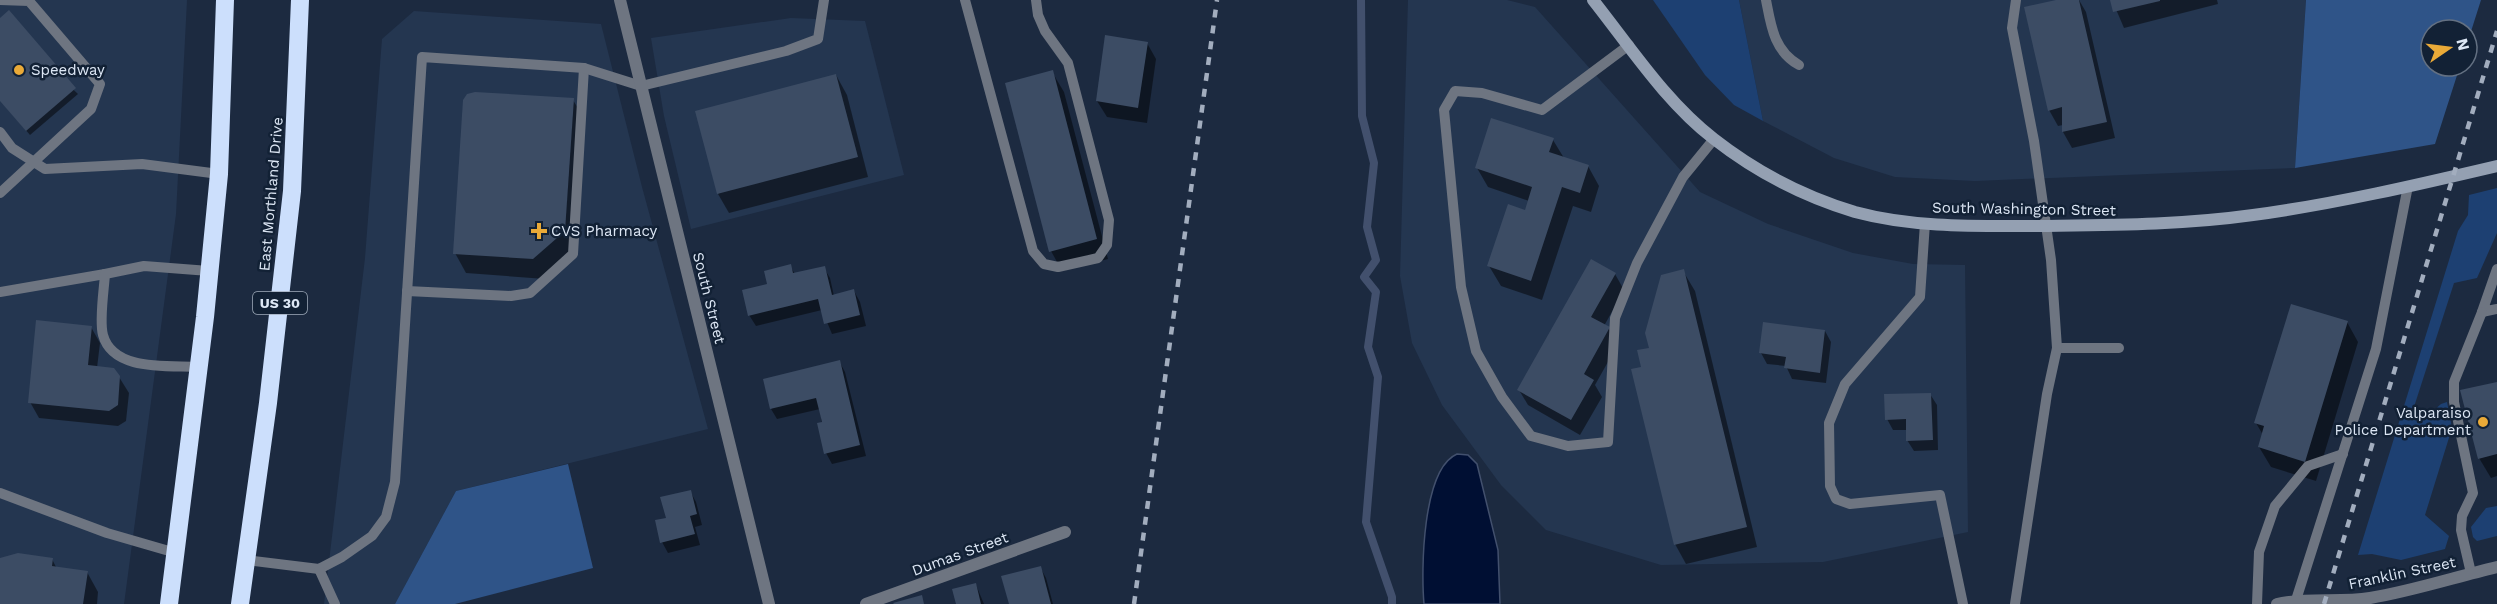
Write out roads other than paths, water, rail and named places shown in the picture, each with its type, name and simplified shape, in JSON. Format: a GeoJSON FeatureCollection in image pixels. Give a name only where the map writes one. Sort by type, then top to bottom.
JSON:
{"type":"FeatureCollection","features":[{"type":"Feature","properties":{"kind":"highway"},"geometry":{"type":"LineString","coordinates":[[169,604],[199,367],[219,174],[225,0]]}},
{"type":"Feature","properties":{"kind":"highway","name":"East Morthland Drive"},"geometry":{"type":"LineString","coordinates":[[240,604],[268,403],[292,191],[300,0]]}},
{"type":"Feature","properties":{"kind":"main road","name":"South Washington Street"},"geometry":{"type":"LineString","coordinates":[[1593,0],[1682,110],[1714,139],[1768,174],[1834,204],[1878,217],[1926,223],[1984,226],[2160,223],[2251,215],[2408,186],[2497,166]]}},
{"type":"Feature","properties":{"kind":"street","name":"South Street"},"geometry":{"type":"LineString","coordinates":[[620,0],[769,604]]}},
{"type":"Feature","properties":{"kind":"street","name":"Dumas Street"},"geometry":{"type":"LineString","coordinates":[[866,604],[1065,532]]}},
{"type":"Feature","properties":{"kind":"street","name":"Franklin Street"},"geometry":{"type":"LineString","coordinates":[[2277,604],[2296,600],[2324,602],[2369,598],[2497,567]]}},
{"type":"Feature","properties":{"kind":"lane"},"geometry":{"type":"LineString","coordinates":[[0,0],[29,1],[100,84],[91,109],[0,193]]}},
{"type":"Feature","properties":{"kind":"lane"},"geometry":{"type":"LineString","coordinates":[[246,561],[319,568],[342,557],[372,536],[386,517],[395,482],[422,57],[584,68],[641,86],[786,51],[818,39],[824,0]]}},
{"type":"Feature","properties":{"kind":"lane"},"geometry":{"type":"LineString","coordinates":[[965,0],[1034,251],[1044,264],[1058,267],[1098,258],[1107,246],[1109,220],[1068,63],[1045,31],[1038,15],[1036,0]]}},
{"type":"Feature","properties":{"kind":"lane"},"geometry":{"type":"LineString","coordinates":[[1766,0],[1778,46],[1788,59],[1798,65]]}},
{"type":"Feature","properties":{"kind":"lane"},"geometry":{"type":"LineString","coordinates":[[2015,604],[2046,394],[2057,348],[2046,226],[2031,123],[2012,28],[2016,0]]}},
{"type":"Feature","properties":{"kind":"lane"},"geometry":{"type":"LineString","coordinates":[[1629,45],[1542,110],[1482,93],[1455,91],[1444,110],[1461,287],[1476,351],[1503,397],[1531,436],[1568,446],[1608,442],[1615,318],[1637,263],[1683,177],[1714,139]]}},
{"type":"Feature","properties":{"kind":"lane"},"geometry":{"type":"LineString","coordinates":[[407,291],[511,296],[530,292],[573,254],[584,68]]}},
{"type":"Feature","properties":{"kind":"lane"},"geometry":{"type":"LineString","coordinates":[[0,132],[12,148],[45,169],[142,164],[219,174]]}},
{"type":"Feature","properties":{"kind":"lane"},"geometry":{"type":"LineString","coordinates":[[2296,600],[2376,349],[2408,186]]}},
{"type":"Feature","properties":{"kind":"lane"},"geometry":{"type":"LineString","coordinates":[[1926,223],[1920,297],[1845,384],[1829,423],[1830,486],[1836,500],[1850,504],[1940,495],[1963,604]]}},
{"type":"Feature","properties":{"kind":"lane"},"geometry":{"type":"LineString","coordinates":[[0,292],[144,266],[209,271]]}},
{"type":"Feature","properties":{"kind":"lane"},"geometry":{"type":"LineString","coordinates":[[2471,573],[2461,530],[2462,516],[2473,494],[2454,402],[2454,382],[2497,269]]}},
{"type":"Feature","properties":{"kind":"lane"},"geometry":{"type":"LineString","coordinates":[[105,274],[103,335],[112,350],[124,360],[145,364],[199,367]]}},
{"type":"Feature","properties":{"kind":"lane"},"geometry":{"type":"LineString","coordinates":[[2482,312],[2497,309]]}},
{"type":"Feature","properties":{"kind":"lane"},"geometry":{"type":"LineString","coordinates":[[2057,348],[2119,348]]}},
{"type":"Feature","properties":{"kind":"lane"},"geometry":{"type":"LineString","coordinates":[[2257,604],[2259,552],[2275,506],[2308,466],[2343,454]]}},
{"type":"Feature","properties":{"kind":"lane"},"geometry":{"type":"LineString","coordinates":[[0,493],[107,533],[176,554]]}},
{"type":"Feature","properties":{"kind":"lane"},"geometry":{"type":"LineString","coordinates":[[319,568],[335,604]]}},
{"type":"Feature","properties":{"kind":"waterway"},"geometry":{"type":"LineString","coordinates":[[1361,0],[1362,116],[1374,163],[1367,227],[1376,260],[1364,277],[1376,292],[1368,347],[1378,377],[1366,522],[1392,597],[1392,604]]}},
{"type":"Feature","properties":{"kind":"railway"},"geometry":{"type":"LineString","coordinates":[[1134,604],[1217,0]]}},
{"type":"Feature","properties":{"kind":"railway"},"geometry":{"type":"LineString","coordinates":[[2324,604],[2497,31]]}},
{"type":"Feature","properties":{"kind":"place","name":"Speedway"},"geometry":{"type":"Point","coordinates":[19,70]}},
{"type":"Feature","properties":{"kind":"place","name":"CVS Pharmacy"},"geometry":{"type":"Point","coordinates":[539,231]}},
{"type":"Feature","properties":{"kind":"place","name":"Valparaiso Police Department"},"geometry":{"type":"Point","coordinates":[2483,422]}}]}
